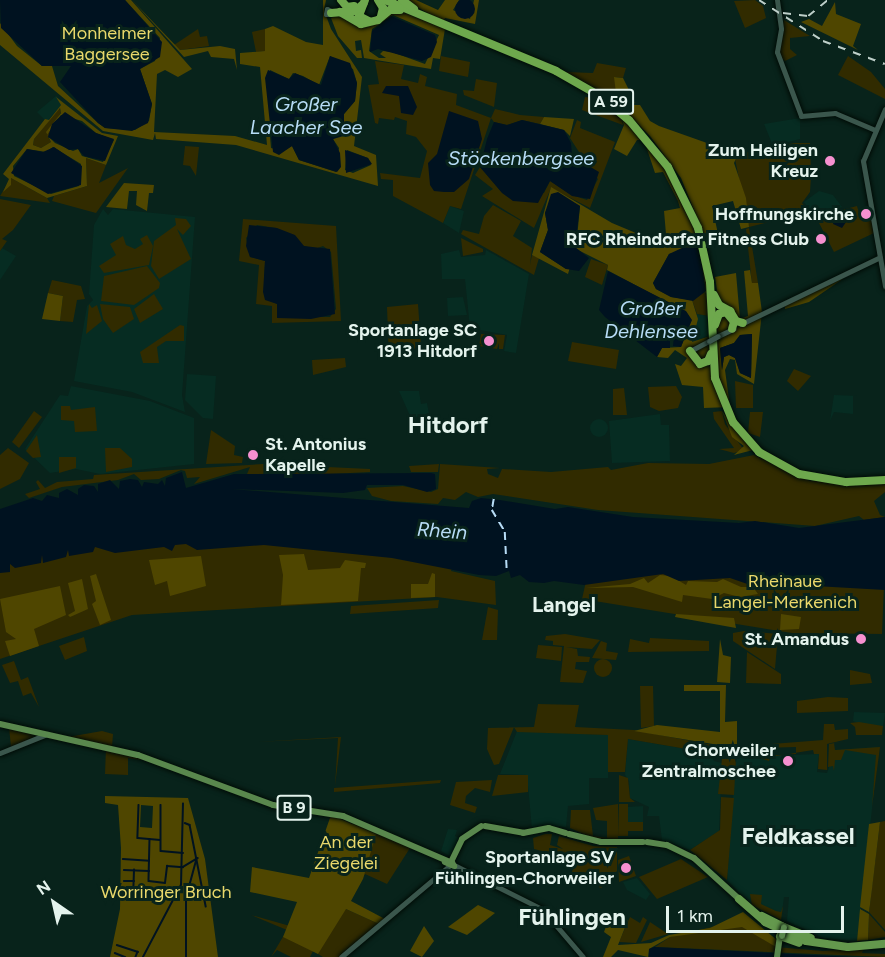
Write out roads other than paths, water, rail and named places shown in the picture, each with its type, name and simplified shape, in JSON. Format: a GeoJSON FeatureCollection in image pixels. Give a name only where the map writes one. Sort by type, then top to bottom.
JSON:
{"type":"FeatureCollection","features":[{"type":"Feature","properties":{"kind":"highway"},"geometry":{"type":"LineString","coordinates":[[332,8],[340,0],[347,7],[360,2]]}},
{"type":"Feature","properties":{"kind":"highway"},"geometry":{"type":"LineString","coordinates":[[360,2],[361,20],[376,20],[383,11],[379,0]]}},
{"type":"Feature","properties":{"kind":"highway"},"geometry":{"type":"LineString","coordinates":[[379,0],[443,25]]}},
{"type":"Feature","properties":{"kind":"highway","name":"A 59"},"geometry":{"type":"LineString","coordinates":[[385,0],[574,80],[613,106],[647,140],[676,179],[700,235],[712,293],[710,344],[715,378],[726,409],[752,443],[784,466],[833,478],[885,479]]}},
{"type":"Feature","properties":{"kind":"highway","name":"A 59"},"geometry":{"type":"LineString","coordinates":[[390,0],[443,25],[564,73],[601,95],[634,123],[669,165],[691,204],[705,245],[713,286],[716,370],[726,409]]}},
{"type":"Feature","properties":{"kind":"highway"},"geometry":{"type":"LineString","coordinates":[[394,0],[443,25]]}},
{"type":"Feature","properties":{"kind":"highway"},"geometry":{"type":"LineString","coordinates":[[402,0],[414,9]]}},
{"type":"Feature","properties":{"kind":"highway"},"geometry":{"type":"LineString","coordinates":[[332,8],[355,11],[360,2]]}},
{"type":"Feature","properties":{"kind":"highway"},"geometry":{"type":"LineString","coordinates":[[332,8],[361,24],[378,20],[390,10],[400,10]]}},
{"type":"Feature","properties":{"kind":"highway"},"geometry":{"type":"LineString","coordinates":[[713,286],[717,303],[730,311],[736,324]]}},
{"type":"Feature","properties":{"kind":"highway"},"geometry":{"type":"LineString","coordinates":[[716,332],[722,312],[729,313],[736,324]]}},
{"type":"Feature","properties":{"kind":"highway"},"geometry":{"type":"LineString","coordinates":[[691,352],[704,364],[710,358],[710,344]]}},
{"type":"Feature","properties":{"kind":"highway"},"geometry":{"type":"LineString","coordinates":[[691,352],[696,364],[715,378]]}},
{"type":"Feature","properties":{"kind":"highway"},"geometry":{"type":"LineString","coordinates":[[743,902],[781,936],[848,947],[885,943]]}},
{"type":"Feature","properties":{"kind":"highway"},"geometry":{"type":"LineString","coordinates":[[743,902],[781,936],[836,945],[885,943]]}},
{"type":"Feature","properties":{"kind":"highway"},"geometry":{"type":"LineString","coordinates":[[743,902],[785,932],[836,945]]}},
{"type":"Feature","properties":{"kind":"highway"},"geometry":{"type":"LineString","coordinates":[[755,914],[797,938],[848,947]]}},
{"type":"Feature","properties":{"kind":"main road"},"geometry":{"type":"LineString","coordinates":[[777,0],[781,32],[777,52],[801,116],[831,112],[875,130]]}},
{"type":"Feature","properties":{"kind":"main road"},"geometry":{"type":"LineString","coordinates":[[885,109],[863,161],[885,286]]}},
{"type":"Feature","properties":{"kind":"main road"},"geometry":{"type":"LineString","coordinates":[[691,352],[710,344],[716,332],[880,257]]}},
{"type":"Feature","properties":{"kind":"main road","name":"B 9"},"geometry":{"type":"LineString","coordinates":[[0,724],[138,754],[273,805],[343,816],[542,909],[583,957]]}},
{"type":"Feature","properties":{"kind":"main road"},"geometry":{"type":"LineString","coordinates":[[0,753],[47,734]]}},
{"type":"Feature","properties":{"kind":"main road"},"geometry":{"type":"LineString","coordinates":[[341,957],[451,865],[462,839],[483,827],[525,833],[547,828],[601,842],[645,841],[675,848],[701,862],[743,902]]}},
{"type":"Feature","properties":{"kind":"main road"},"geometry":{"type":"LineString","coordinates":[[777,957],[781,936]]}},
{"type":"Feature","properties":{"kind":"water"},"geometry":{"type":"Polygon","coordinates":[[[461,-1],[469,-1],[475,5],[475,13],[469,19],[461,19],[455,13],[455,5],[461,-1]]]}},
{"type":"Feature","properties":{"kind":"water","name":"Monheimer Baggersee"},"geometry":{"type":"Polygon","coordinates":[[[0,0],[125,0],[162,42],[160,57],[140,69],[152,104],[148,123],[132,131],[105,128],[98,123],[60,82],[71,66],[42,66],[1,28],[0,0]]]}},
{"type":"Feature","properties":{"kind":"water"},"geometry":{"type":"Polygon","coordinates":[[[391,16],[435,35],[437,42],[431,57],[422,61],[378,49],[370,52],[372,31],[391,16]]]}},
{"type":"Feature","properties":{"kind":"water","name":"Großer Laacher See"},"geometry":{"type":"Polygon","coordinates":[[[330,56],[350,63],[357,83],[355,101],[344,114],[344,135],[333,139],[340,153],[341,167],[337,172],[299,160],[292,146],[279,155],[273,152],[265,78],[268,70],[289,79],[295,73],[321,85],[330,56]]]}},
{"type":"Feature","properties":{"kind":"water"},"geometry":{"type":"Polygon","coordinates":[[[386,86],[408,86],[417,107],[413,115],[401,113],[399,96],[382,93],[386,86]]]}},
{"type":"Feature","properties":{"kind":"water"},"geometry":{"type":"Polygon","coordinates":[[[449,111],[478,121],[482,139],[469,179],[454,192],[434,191],[430,185],[428,163],[437,154],[449,111]]]}},
{"type":"Feature","properties":{"kind":"water"},"geometry":{"type":"Polygon","coordinates":[[[65,112],[96,133],[114,139],[105,161],[84,156],[78,149],[69,150],[48,137],[52,124],[65,112]]]}},
{"type":"Feature","properties":{"kind":"water","name":"Stöckenbergsee"},"geometry":{"type":"Polygon","coordinates":[[[522,120],[564,130],[571,143],[572,156],[599,172],[590,199],[572,196],[550,181],[538,203],[513,201],[502,193],[480,167],[487,139],[494,122],[507,125],[522,120]]]}},
{"type":"Feature","properties":{"kind":"water"},"geometry":{"type":"Polygon","coordinates":[[[54,147],[82,166],[81,185],[48,194],[11,173],[27,149],[43,152],[54,147]]]}},
{"type":"Feature","properties":{"kind":"water"},"geometry":{"type":"Polygon","coordinates":[[[345,150],[368,158],[372,164],[346,173],[345,150]]]}},
{"type":"Feature","properties":{"kind":"water"},"geometry":{"type":"Polygon","coordinates":[[[558,192],[580,206],[575,247],[589,258],[579,271],[566,269],[540,252],[548,230],[545,213],[551,194],[558,192]]]}},
{"type":"Feature","properties":{"kind":"water"},"geometry":{"type":"Polygon","coordinates":[[[851,211],[855,215],[853,222],[848,219],[842,228],[833,224],[835,214],[851,211]]]}},
{"type":"Feature","properties":{"kind":"water"},"geometry":{"type":"Polygon","coordinates":[[[249,225],[277,228],[295,235],[304,246],[330,249],[335,314],[311,319],[277,318],[277,304],[265,300],[263,292],[265,261],[250,257],[246,246],[249,225]]]}},
{"type":"Feature","properties":{"kind":"water"},"geometry":{"type":"Polygon","coordinates":[[[684,247],[698,248],[702,265],[706,291],[693,301],[671,297],[656,289],[653,283],[669,254],[684,247]]]}},
{"type":"Feature","properties":{"kind":"water","name":"Großer Dehlensee"},"geometry":{"type":"Polygon","coordinates":[[[608,271],[686,311],[692,320],[681,347],[673,346],[674,336],[670,333],[670,348],[662,348],[657,357],[605,317],[599,310],[608,271]]]}},
{"type":"Feature","properties":{"kind":"water"},"geometry":{"type":"Polygon","coordinates":[[[752,334],[751,378],[740,373],[735,358],[729,355],[724,357],[722,370],[720,348],[734,343],[740,335],[752,334]]]}},
{"type":"Feature","properties":{"kind":"water","name":"Rhein"},"geometry":{"type":"Polygon","coordinates":[[[182,472],[186,488],[234,474],[431,473],[435,474],[436,489],[427,492],[403,485],[367,485],[365,490],[343,493],[231,489],[469,508],[472,501],[481,498],[555,509],[568,507],[633,517],[739,523],[755,521],[799,528],[885,517],[885,590],[815,586],[765,590],[730,578],[679,581],[663,574],[584,585],[554,581],[529,582],[520,575],[511,578],[509,571],[496,576],[479,575],[392,558],[264,545],[197,550],[186,544],[175,545],[172,551],[164,547],[115,553],[95,547],[93,552],[69,556],[68,550],[66,557],[43,563],[42,555],[41,563],[15,568],[10,564],[10,572],[0,573],[0,509],[33,498],[42,501],[47,495],[59,498],[59,493],[67,489],[78,495],[78,489],[84,485],[94,486],[98,492],[98,484],[110,480],[119,489],[120,481],[130,479],[138,480],[142,487],[144,482],[158,484],[162,480],[165,486],[166,478],[182,472]]]}},
{"type":"Feature","properties":{"kind":"water"},"geometry":{"type":"Polygon","coordinates":[[[654,947],[853,957],[649,957],[649,949],[654,947]]]}},
{"type":"Feature","properties":{"kind":"waterway"},"geometry":{"type":"LineString","coordinates":[[143,957],[181,885],[183,804]]}},
{"type":"Feature","properties":{"kind":"waterway"},"geometry":{"type":"LineString","coordinates":[[139,805],[138,838],[160,840]]}},
{"type":"Feature","properties":{"kind":"waterway"},"geometry":{"type":"LineString","coordinates":[[161,805],[161,851],[183,853]]}},
{"type":"Feature","properties":{"kind":"waterway"},"geometry":{"type":"LineString","coordinates":[[185,823],[190,825],[206,906]]}},
{"type":"Feature","properties":{"kind":"waterway"},"geometry":{"type":"LineString","coordinates":[[150,839],[149,881],[165,883],[167,866],[183,867],[198,858]]}},
{"type":"Feature","properties":{"kind":"waterway"},"geometry":{"type":"LineString","coordinates":[[123,859],[149,861]]}},
{"type":"Feature","properties":{"kind":"waterway"},"geometry":{"type":"LineString","coordinates":[[186,957],[186,898],[196,860]]}},
{"type":"Feature","properties":{"kind":"waterway"},"geometry":{"type":"LineString","coordinates":[[124,870],[149,871]]}},
{"type":"Feature","properties":{"kind":"waterway"},"geometry":{"type":"LineString","coordinates":[[133,899],[134,870]]}},
{"type":"Feature","properties":{"kind":"waterway"},"geometry":{"type":"LineString","coordinates":[[124,881],[134,881]]}},
{"type":"Feature","properties":{"kind":"waterway"},"geometry":{"type":"LineString","coordinates":[[123,891],[176,896]]}},
{"type":"Feature","properties":{"kind":"waterway"},"geometry":{"type":"LineString","coordinates":[[117,945],[138,952],[136,957]]}},
{"type":"Feature","properties":{"kind":"waterway"},"geometry":{"type":"LineString","coordinates":[[115,953],[125,957]]}},
{"type":"Feature","properties":{"kind":"railway"},"geometry":{"type":"LineString","coordinates":[[759,0],[823,41],[885,64]]}},
{"type":"Feature","properties":{"kind":"railway"},"geometry":{"type":"LineString","coordinates":[[783,13],[808,16],[828,0]]}},
{"type":"Feature","properties":{"kind":"place","name":"Zum Heiligen Kreuz"},"geometry":{"type":"Point","coordinates":[830,161]}},
{"type":"Feature","properties":{"kind":"place","name":"Hoffnungskirche"},"geometry":{"type":"Point","coordinates":[866,214]}},
{"type":"Feature","properties":{"kind":"place","name":"RFC Rheindorfer Fitness Club"},"geometry":{"type":"Point","coordinates":[821,239]}},
{"type":"Feature","properties":{"kind":"place","name":"Sportanlage SC 1913 Hitdorf"},"geometry":{"type":"Point","coordinates":[489,341]}},
{"type":"Feature","properties":{"kind":"place","name":"St. Antonius Kapelle"},"geometry":{"type":"Point","coordinates":[253,455]}},
{"type":"Feature","properties":{"kind":"place","name":"St. Amandus"},"geometry":{"type":"Point","coordinates":[861,639]}},
{"type":"Feature","properties":{"kind":"place","name":"Chorweiler Zentralmoschee"},"geometry":{"type":"Point","coordinates":[788,761]}},
{"type":"Feature","properties":{"kind":"place","name":"Sportanlage SV Fühlingen-Chorweiler"},"geometry":{"type":"Point","coordinates":[626,868]}},
{"type":"Feature","properties":{"kind":"district","name":"Hitdorf"},"geometry":{"type":"Point","coordinates":[448,425]}},
{"type":"Feature","properties":{"kind":"district","name":"Langel"},"geometry":{"type":"Point","coordinates":[564,605]}},
{"type":"Feature","properties":{"kind":"district","name":"Feldkassel"},"geometry":{"type":"Point","coordinates":[798,836]}},
{"type":"Feature","properties":{"kind":"district","name":"Fühlingen"},"geometry":{"type":"Point","coordinates":[572,917]}},
{"type":"Feature","properties":{"kind":"park label","name":"Rheinaue Langel-Merkenich"},"geometry":{"type":"Point","coordinates":[785,592]}},
{"type":"Feature","properties":{"kind":"park label","name":"An der Ziegelei"},"geometry":{"type":"Point","coordinates":[346,853]}},
{"type":"Feature","properties":{"kind":"park label","name":"Worringer Bruch"},"geometry":{"type":"Point","coordinates":[166,892]}}]}
